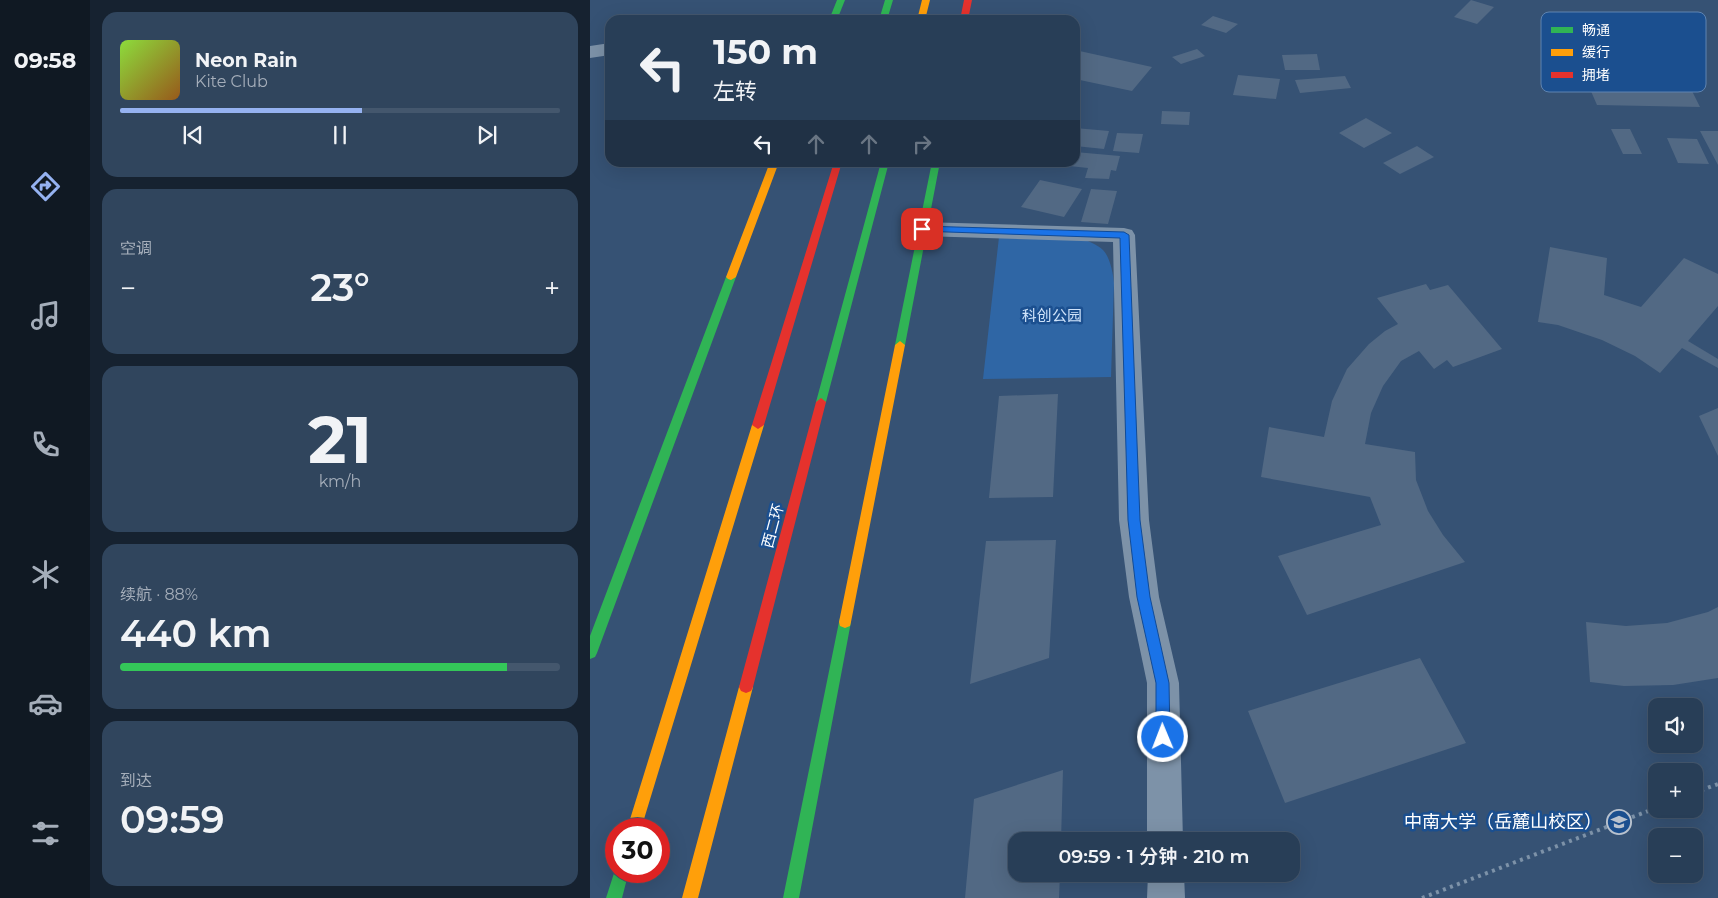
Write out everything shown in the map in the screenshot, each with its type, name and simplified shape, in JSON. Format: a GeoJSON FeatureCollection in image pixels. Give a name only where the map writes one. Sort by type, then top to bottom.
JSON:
{"type":"FeatureCollection","features":[{"type":"Feature","properties":{"kind":"main road"},"geometry":{"type":"LineString","coordinates":[[833,15],[841,0]]}},
{"type":"Feature","properties":{"kind":"main road"},"geometry":{"type":"LineString","coordinates":[[884,15],[889,0]]}},
{"type":"Feature","properties":{"kind":"main road"},"geometry":{"type":"LineString","coordinates":[[922,15],[926,0]]}},
{"type":"Feature","properties":{"kind":"main road"},"geometry":{"type":"LineString","coordinates":[[965,15],[968,0]]}},
{"type":"Feature","properties":{"kind":"main road"},"geometry":{"type":"LineString","coordinates":[[593,635],[694,378],[773,167]]}},
{"type":"Feature","properties":{"kind":"main road"},"geometry":{"type":"LineString","coordinates":[[637,818],[836,167]]}},
{"type":"Feature","properties":{"kind":"main road","name":"西二环"},"geometry":{"type":"LineString","coordinates":[[690,898],[884,167]]}},
{"type":"Feature","properties":{"kind":"main road"},"geometry":{"type":"LineString","coordinates":[[791,898],[935,167]]}},
{"type":"Feature","properties":{"kind":"main road"},"geometry":{"type":"LineString","coordinates":[[614,898],[618,883]]}},
{"type":"Feature","properties":{"kind":"street"},"geometry":{"type":"LineString","coordinates":[[590,52],[605,50]]}},
{"type":"Feature","properties":{"kind":"street"},"geometry":{"type":"LineString","coordinates":[[922,229],[1124,235],[1134,520],[1144,597],[1162,683],[1165,832]]}},
{"type":"Feature","properties":{"kind":"street"},"geometry":{"type":"LineString","coordinates":[[1166,882],[1166,898]]}},
{"type":"Feature","properties":{"kind":"path"},"geometry":{"type":"LineString","coordinates":[[1703,790],[1718,784]]}},
{"type":"Feature","properties":{"kind":"path"},"geometry":{"type":"LineString","coordinates":[[1422,898],[1648,811]]}},
{"type":"Feature","properties":{"kind":"green space","name":"科创公园"},"geometry":{"type":"Polygon","coordinates":[[[999,237],[1068,237],[1093,243],[1103,250],[1111,265],[1114,283],[1111,377],[983,379],[999,237]]]}},
{"type":"Feature","properties":{"kind":"building"},"geometry":{"type":"Polygon","coordinates":[[[1471,0],[1494,7],[1477,24],[1454,17],[1471,0]]]}},
{"type":"Feature","properties":{"kind":"building"},"geometry":{"type":"Polygon","coordinates":[[[1213,16],[1238,24],[1226,33],[1201,25],[1213,16]]]}},
{"type":"Feature","properties":{"kind":"building"},"geometry":{"type":"Polygon","coordinates":[[[1197,49],[1205,56],[1181,64],[1172,57],[1197,49]]]}},
{"type":"Feature","properties":{"kind":"building"},"geometry":{"type":"Polygon","coordinates":[[[1080,51],[1152,67],[1132,91],[1080,80],[1080,51]]]}},
{"type":"Feature","properties":{"kind":"building"},"geometry":{"type":"Polygon","coordinates":[[[1317,54],[1320,70],[1285,70],[1282,55],[1317,54]]]}},
{"type":"Feature","properties":{"kind":"building"},"geometry":{"type":"Polygon","coordinates":[[[1238,75],[1280,79],[1276,99],[1233,95],[1238,75]]]}},
{"type":"Feature","properties":{"kind":"building"},"geometry":{"type":"Polygon","coordinates":[[[1345,76],[1351,88],[1300,93],[1295,80],[1345,76]]]}},
{"type":"Feature","properties":{"kind":"building"},"geometry":{"type":"Polygon","coordinates":[[[1591,92],[1692,92],[1700,107],[1597,105],[1591,92]]]}},
{"type":"Feature","properties":{"kind":"building"},"geometry":{"type":"Polygon","coordinates":[[[1162,111],[1190,112],[1189,125],[1161,124],[1162,111]]]}},
{"type":"Feature","properties":{"kind":"building"},"geometry":{"type":"Polygon","coordinates":[[[1366,118],[1392,133],[1364,148],[1339,133],[1366,118]]]}},
{"type":"Feature","properties":{"kind":"building"},"geometry":{"type":"Polygon","coordinates":[[[1080,128],[1109,131],[1104,149],[1080,147],[1080,128]]]}},
{"type":"Feature","properties":{"kind":"building"},"geometry":{"type":"Polygon","coordinates":[[[1611,129],[1630,129],[1642,154],[1623,154],[1611,129]]]}},
{"type":"Feature","properties":{"kind":"building"},"geometry":{"type":"Polygon","coordinates":[[[1700,131],[1718,131],[1718,165],[1700,131]]]}},
{"type":"Feature","properties":{"kind":"building"},"geometry":{"type":"Polygon","coordinates":[[[1117,133],[1143,134],[1139,153],[1113,151],[1117,133]]]}},
{"type":"Feature","properties":{"kind":"building"},"geometry":{"type":"Polygon","coordinates":[[[1667,138],[1697,139],[1709,164],[1678,163],[1667,138]]]}},
{"type":"Feature","properties":{"kind":"building"},"geometry":{"type":"Polygon","coordinates":[[[1417,146],[1434,157],[1400,174],[1383,163],[1417,146]]]}},
{"type":"Feature","properties":{"kind":"building"},"geometry":{"type":"Polygon","coordinates":[[[1080,152],[1120,156],[1116,171],[1111,170],[1109,179],[1085,178],[1088,168],[1079,167],[1080,152]]]}},
{"type":"Feature","properties":{"kind":"building"},"geometry":{"type":"Polygon","coordinates":[[[1040,180],[1082,189],[1064,217],[1021,207],[1040,180]]]}},
{"type":"Feature","properties":{"kind":"building"},"geometry":{"type":"Polygon","coordinates":[[[1091,189],[1117,191],[1108,224],[1081,222],[1091,189]]]}},
{"type":"Feature","properties":{"kind":"building"},"geometry":{"type":"Polygon","coordinates":[[[1550,247],[1607,258],[1604,295],[1641,307],[1684,258],[1718,274],[1718,306],[1688,341],[1718,359],[1718,368],[1682,348],[1660,373],[1635,356],[1602,340],[1558,325],[1538,322],[1550,247]]]}},
{"type":"Feature","properties":{"kind":"building"},"geometry":{"type":"Polygon","coordinates":[[[1426,284],[1430,290],[1448,285],[1502,349],[1453,367],[1447,360],[1434,369],[1419,351],[1401,361],[1383,386],[1371,413],[1365,444],[1415,452],[1416,480],[1428,511],[1443,535],[1465,562],[1307,615],[1278,556],[1381,525],[1370,497],[1261,477],[1269,427],[1324,437],[1332,401],[1347,369],[1369,344],[1385,331],[1398,324],[1377,298],[1426,284]]]}},
{"type":"Feature","properties":{"kind":"building"},"geometry":{"type":"Polygon","coordinates":[[[1058,394],[1053,497],[989,498],[999,396],[1058,394]]]}},
{"type":"Feature","properties":{"kind":"building"},"geometry":{"type":"Polygon","coordinates":[[[1718,408],[1718,456],[1699,416],[1718,408]]]}},
{"type":"Feature","properties":{"kind":"building"},"geometry":{"type":"Polygon","coordinates":[[[1056,540],[1049,658],[970,684],[986,541],[1056,540]]]}},
{"type":"Feature","properties":{"kind":"building"},"geometry":{"type":"Polygon","coordinates":[[[1718,607],[1718,678],[1673,685],[1624,686],[1590,682],[1586,622],[1626,626],[1667,623],[1708,612],[1718,607]]]}},
{"type":"Feature","properties":{"kind":"building"},"geometry":{"type":"Polygon","coordinates":[[[1420,658],[1466,743],[1285,803],[1248,711],[1420,658]]]}},
{"type":"Feature","properties":{"kind":"building"},"geometry":{"type":"Polygon","coordinates":[[[1063,770],[1061,832],[1008,832],[1008,882],[1060,882],[1059,898],[965,898],[974,799],[1063,770]]]}},
{"type":"Feature","properties":{"kind":"traffic: fast"},"geometry":{"type":"LineString","coordinates":[[835,15],[841,0]]}},
{"type":"Feature","properties":{"kind":"traffic: fast"},"geometry":{"type":"LineString","coordinates":[[884,15],[889,0]]}},
{"type":"Feature","properties":{"kind":"traffic: fast"},"geometry":{"type":"LineString","coordinates":[[821,402],[884,167]]}},
{"type":"Feature","properties":{"kind":"traffic: fast"},"geometry":{"type":"LineString","coordinates":[[900,345],[935,167]]}},
{"type":"Feature","properties":{"kind":"traffic: fast"},"geometry":{"type":"LineString","coordinates":[[590,653],[731,277]]}},
{"type":"Feature","properties":{"kind":"traffic: fast"},"geometry":{"type":"LineString","coordinates":[[791,898],[845,622]]}},
{"type":"Feature","properties":{"kind":"traffic: fast"},"geometry":{"type":"LineString","coordinates":[[614,898],[618,883]]}},
{"type":"Feature","properties":{"kind":"traffic: slow"},"geometry":{"type":"LineString","coordinates":[[922,15],[926,0]]}},
{"type":"Feature","properties":{"kind":"traffic: slow"},"geometry":{"type":"LineString","coordinates":[[731,277],[773,167]]}},
{"type":"Feature","properties":{"kind":"traffic: slow"},"geometry":{"type":"LineString","coordinates":[[845,622],[900,345]]}},
{"type":"Feature","properties":{"kind":"traffic: slow"},"geometry":{"type":"LineString","coordinates":[[637,818],[758,425]]}},
{"type":"Feature","properties":{"kind":"traffic: slow"},"geometry":{"type":"LineString","coordinates":[[690,898],[746,687]]}},
{"type":"Feature","properties":{"kind":"traffic: jam"},"geometry":{"type":"LineString","coordinates":[[965,15],[968,0]]}},
{"type":"Feature","properties":{"kind":"traffic: jam"},"geometry":{"type":"LineString","coordinates":[[758,425],[836,167]]}},
{"type":"Feature","properties":{"kind":"traffic: jam"},"geometry":{"type":"LineString","coordinates":[[746,687],[821,402]]}},
{"type":"Feature","properties":{"kind":"place","name":"中南大学（岳麓山校区）"},"geometry":{"type":"Point","coordinates":[1619,822]}},
{"type":"Feature","properties":{"kind":"route"},"geometry":{"type":"LineString","coordinates":[[922,229],[1124,235],[1134,520],[1144,597],[1162,683],[1163,737]]}}]}
